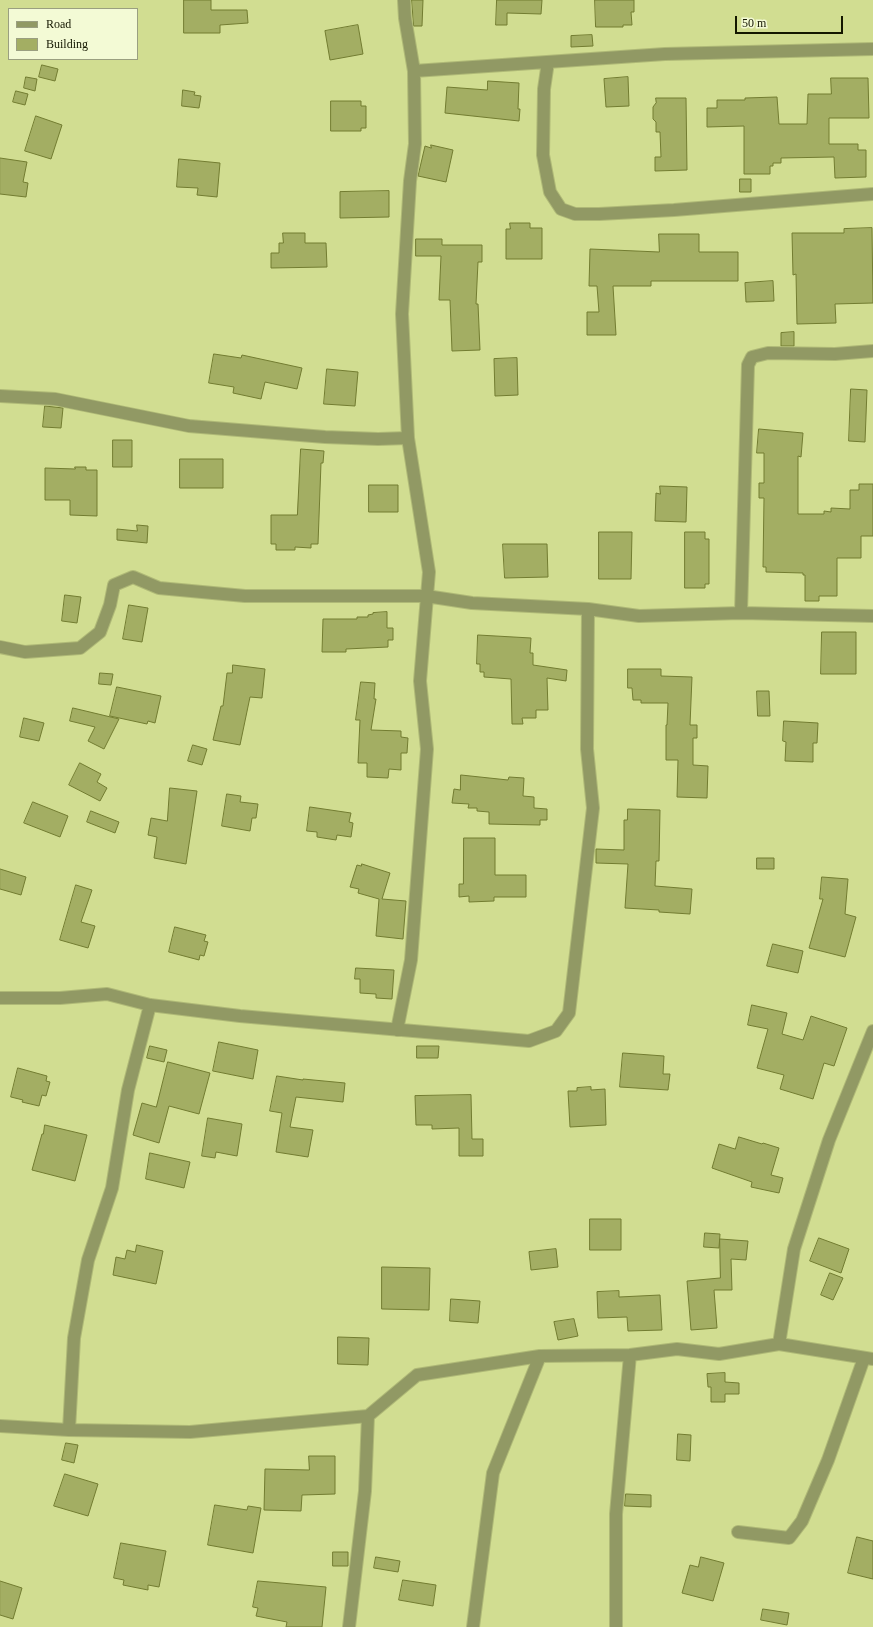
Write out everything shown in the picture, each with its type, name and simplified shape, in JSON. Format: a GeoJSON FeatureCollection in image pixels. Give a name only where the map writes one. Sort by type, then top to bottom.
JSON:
{"type":"FeatureCollection","features":[{"type":"Feature","properties":{"kind":"street"},"geometry":{"type":"LineString","coordinates":[[397,1030],[411,960],[427,756],[420,681],[429,572],[408,438],[402,314],[410,181],[415,144],[414,71],[405,18],[404,0]]}},
{"type":"Feature","properties":{"kind":"street"},"geometry":{"type":"LineString","coordinates":[[414,71],[664,54],[873,49]]}},
{"type":"Feature","properties":{"kind":"street"},"geometry":{"type":"LineString","coordinates":[[548,62],[544,89],[543,155],[550,192],[561,209],[575,214],[599,214],[674,210],[873,194]]}},
{"type":"Feature","properties":{"kind":"street"},"geometry":{"type":"LineString","coordinates":[[741,613],[748,365],[752,358],[768,353],[835,354],[873,351]]}},
{"type":"Feature","properties":{"kind":"street"},"geometry":{"type":"LineString","coordinates":[[0,396],[56,399],[189,426],[325,437],[378,439],[408,438]]}},
{"type":"Feature","properties":{"kind":"street"},"geometry":{"type":"LineString","coordinates":[[0,647],[25,652],[80,648],[100,632],[110,605],[114,585],[133,577],[159,588],[245,596],[426,596],[472,603],[588,609],[638,616],[741,613],[873,616]]}},
{"type":"Feature","properties":{"kind":"street"},"geometry":{"type":"LineString","coordinates":[[0,998],[60,998],[107,994],[150,1005],[240,1016],[529,1041],[556,1031],[569,1013],[593,808],[587,749],[588,609]]}},
{"type":"Feature","properties":{"kind":"street"},"geometry":{"type":"LineString","coordinates":[[69,1430],[74,1338],[88,1260],[112,1188],[128,1090],[150,1005]]}},
{"type":"Feature","properties":{"kind":"street"},"geometry":{"type":"LineString","coordinates":[[779,1344],[794,1249],[829,1140],[873,1031]]}},
{"type":"Feature","properties":{"kind":"street"},"geometry":{"type":"LineString","coordinates":[[0,1426],[69,1430],[190,1432],[368,1416],[417,1375],[540,1356],[630,1355],[677,1349],[719,1354],[779,1344],[869,1358],[802,1521],[789,1538],[738,1532]]}},
{"type":"Feature","properties":{"kind":"street"},"geometry":{"type":"LineString","coordinates":[[616,1627],[616,1514],[630,1355]]}},
{"type":"Feature","properties":{"kind":"street"},"geometry":{"type":"LineString","coordinates":[[473,1627],[493,1473],[540,1356]]}},
{"type":"Feature","properties":{"kind":"street"},"geometry":{"type":"LineString","coordinates":[[349,1627],[365,1491],[368,1416]]}},
{"type":"Feature","properties":{"kind":"building"},"geometry":{"type":"Polygon","coordinates":[[[184,0],[211,0],[211,10],[247,10],[248,23],[220,25],[220,33],[184,33],[184,0]]]}},
{"type":"Feature","properties":{"kind":"building"},"geometry":{"type":"Polygon","coordinates":[[[412,0],[423,0],[422,26],[414,26],[412,0]]]}},
{"type":"Feature","properties":{"kind":"building"},"geometry":{"type":"Polygon","coordinates":[[[497,0],[542,0],[541,14],[507,13],[507,25],[496,25],[497,0]]]}},
{"type":"Feature","properties":{"kind":"building"},"geometry":{"type":"Polygon","coordinates":[[[595,0],[634,0],[634,12],[631,12],[632,25],[623,25],[623,27],[596,27],[595,0]]]}},
{"type":"Feature","properties":{"kind":"building"},"geometry":{"type":"Polygon","coordinates":[[[358,25],[363,54],[330,60],[325,31],[358,25]]]}},
{"type":"Feature","properties":{"kind":"building"},"geometry":{"type":"Polygon","coordinates":[[[592,35],[593,46],[571,47],[571,36],[592,35]]]}},
{"type":"Feature","properties":{"kind":"building"},"geometry":{"type":"Polygon","coordinates":[[[42,65],[58,69],[55,81],[39,77],[42,65]]]}},
{"type":"Feature","properties":{"kind":"building"},"geometry":{"type":"Polygon","coordinates":[[[26,77],[37,79],[35,91],[24,88],[26,77]]]}},
{"type":"Feature","properties":{"kind":"building"},"geometry":{"type":"Polygon","coordinates":[[[628,77],[629,106],[606,107],[604,79],[628,77]]]}},
{"type":"Feature","properties":{"kind":"building"},"geometry":{"type":"Polygon","coordinates":[[[831,78],[868,78],[869,118],[829,118],[829,144],[858,144],[858,150],[866,150],[866,177],[835,178],[834,157],[781,158],[781,163],[773,163],[773,166],[770,166],[770,174],[744,174],[744,126],[707,127],[707,108],[717,108],[717,100],[745,100],[745,98],[777,97],[779,124],[807,124],[808,94],[831,94],[831,78]]]}},
{"type":"Feature","properties":{"kind":"building"},"geometry":{"type":"Polygon","coordinates":[[[488,81],[519,83],[519,121],[445,113],[447,87],[487,90],[488,81]]]}},
{"type":"Feature","properties":{"kind":"building"},"geometry":{"type":"Polygon","coordinates":[[[183,90],[195,92],[194,95],[201,96],[199,108],[182,106],[183,90]]]}},
{"type":"Feature","properties":{"kind":"building"},"geometry":{"type":"Polygon","coordinates":[[[16,91],[28,94],[25,105],[13,102],[16,91]]]}},
{"type":"Feature","properties":{"kind":"building"},"geometry":{"type":"Polygon","coordinates":[[[656,98],[686,98],[687,170],[655,171],[655,157],[661,157],[660,132],[656,132],[656,122],[653,119],[653,107],[656,103],[656,98]]]}},
{"type":"Feature","properties":{"kind":"building"},"geometry":{"type":"Polygon","coordinates":[[[331,101],[361,101],[361,106],[366,106],[366,128],[361,128],[361,131],[331,131],[331,101]]]}},
{"type":"Feature","properties":{"kind":"building"},"geometry":{"type":"Polygon","coordinates":[[[36,116],[62,125],[51,159],[25,151],[36,116]]]}},
{"type":"Feature","properties":{"kind":"building"},"geometry":{"type":"Polygon","coordinates":[[[431,145],[453,150],[446,182],[418,176],[425,146],[431,148],[431,145]]]}},
{"type":"Feature","properties":{"kind":"building"},"geometry":{"type":"Polygon","coordinates":[[[0,158],[27,162],[23,182],[28,183],[26,197],[0,194],[0,158]]]}},
{"type":"Feature","properties":{"kind":"building"},"geometry":{"type":"Polygon","coordinates":[[[179,159],[220,163],[217,197],[197,195],[198,188],[177,187],[179,159]]]}},
{"type":"Feature","properties":{"kind":"building"},"geometry":{"type":"Polygon","coordinates":[[[740,179],[751,179],[751,192],[740,192],[740,179]]]}},
{"type":"Feature","properties":{"kind":"building"},"geometry":{"type":"Polygon","coordinates":[[[389,191],[389,217],[340,218],[340,192],[389,191]]]}},
{"type":"Feature","properties":{"kind":"building"},"geometry":{"type":"Polygon","coordinates":[[[510,223],[530,223],[530,228],[542,228],[542,259],[506,259],[506,229],[510,229],[510,223]]]}},
{"type":"Feature","properties":{"kind":"building"},"geometry":{"type":"Polygon","coordinates":[[[872,228],[873,303],[835,304],[836,323],[797,324],[796,274],[793,275],[792,233],[844,233],[844,229],[872,228]]]}},
{"type":"Feature","properties":{"kind":"building"},"geometry":{"type":"Polygon","coordinates":[[[283,233],[305,233],[305,243],[326,243],[327,267],[271,268],[271,253],[279,253],[279,243],[283,243],[283,233]]]}},
{"type":"Feature","properties":{"kind":"building"},"geometry":{"type":"Polygon","coordinates":[[[659,234],[699,234],[699,252],[738,252],[738,281],[651,281],[651,286],[613,286],[616,335],[587,335],[587,312],[599,312],[597,286],[589,286],[590,249],[659,252],[659,234]]]}},
{"type":"Feature","properties":{"kind":"building"},"geometry":{"type":"Polygon","coordinates":[[[416,239],[442,239],[442,245],[482,245],[482,262],[478,262],[476,304],[478,304],[480,350],[452,351],[450,300],[439,300],[441,256],[416,256],[416,239]]]}},
{"type":"Feature","properties":{"kind":"building"},"geometry":{"type":"Polygon","coordinates":[[[773,281],[774,301],[746,302],[745,283],[773,281]]]}},
{"type":"Feature","properties":{"kind":"building"},"geometry":{"type":"Polygon","coordinates":[[[794,332],[794,346],[781,346],[781,333],[794,332]]]}},
{"type":"Feature","properties":{"kind":"building"},"geometry":{"type":"Polygon","coordinates":[[[214,354],[241,358],[242,355],[302,368],[297,389],[265,382],[261,399],[233,393],[234,387],[209,383],[214,354]]]}},
{"type":"Feature","properties":{"kind":"building"},"geometry":{"type":"Polygon","coordinates":[[[517,358],[518,395],[495,396],[494,359],[517,358]]]}},
{"type":"Feature","properties":{"kind":"building"},"geometry":{"type":"Polygon","coordinates":[[[327,369],[358,372],[355,406],[324,404],[327,369]]]}},
{"type":"Feature","properties":{"kind":"building"},"geometry":{"type":"Polygon","coordinates":[[[851,389],[867,390],[865,442],[849,441],[851,389]]]}},
{"type":"Feature","properties":{"kind":"building"},"geometry":{"type":"Polygon","coordinates":[[[45,406],[63,408],[61,428],[43,427],[45,406]]]}},
{"type":"Feature","properties":{"kind":"building"},"geometry":{"type":"Polygon","coordinates":[[[759,429],[803,433],[801,457],[798,456],[798,514],[824,514],[824,511],[831,512],[831,508],[850,509],[850,490],[859,490],[859,484],[873,484],[873,536],[861,536],[861,558],[837,558],[837,596],[819,596],[819,601],[805,601],[805,575],[803,575],[803,573],[766,572],[766,567],[763,567],[764,498],[759,498],[759,483],[764,483],[764,453],[757,453],[759,429]]]}},
{"type":"Feature","properties":{"kind":"building"},"geometry":{"type":"Polygon","coordinates":[[[113,440],[132,440],[132,467],[113,467],[113,440]]]}},
{"type":"Feature","properties":{"kind":"building"},"geometry":{"type":"Polygon","coordinates":[[[301,449],[324,451],[323,463],[321,463],[318,544],[311,544],[311,548],[295,547],[295,550],[276,550],[276,544],[271,544],[271,515],[297,515],[301,449]]]}},
{"type":"Feature","properties":{"kind":"building"},"geometry":{"type":"Polygon","coordinates":[[[180,459],[223,459],[223,488],[180,488],[180,459]]]}},
{"type":"Feature","properties":{"kind":"building"},"geometry":{"type":"Polygon","coordinates":[[[75,467],[86,467],[86,470],[97,470],[97,516],[70,515],[70,500],[45,500],[45,468],[75,469],[75,467]]]}},
{"type":"Feature","properties":{"kind":"building"},"geometry":{"type":"Polygon","coordinates":[[[369,485],[398,485],[398,512],[369,512],[369,485]]]}},
{"type":"Feature","properties":{"kind":"building"},"geometry":{"type":"Polygon","coordinates":[[[660,486],[687,487],[686,522],[655,521],[656,493],[660,494],[660,486]]]}},
{"type":"Feature","properties":{"kind":"building"},"geometry":{"type":"Polygon","coordinates":[[[137,525],[148,526],[147,543],[117,540],[117,529],[137,531],[137,525]]]}},
{"type":"Feature","properties":{"kind":"building"},"geometry":{"type":"Polygon","coordinates":[[[599,532],[632,532],[631,579],[599,579],[599,532]]]}},
{"type":"Feature","properties":{"kind":"building"},"geometry":{"type":"Polygon","coordinates":[[[685,532],[705,532],[705,539],[709,539],[709,584],[705,584],[705,588],[685,588],[685,532]]]}},
{"type":"Feature","properties":{"kind":"building"},"geometry":{"type":"Polygon","coordinates":[[[503,544],[547,544],[548,577],[505,578],[503,544]]]}},
{"type":"Feature","properties":{"kind":"building"},"geometry":{"type":"Polygon","coordinates":[[[65,595],[81,597],[77,623],[62,621],[65,595]]]}},
{"type":"Feature","properties":{"kind":"building"},"geometry":{"type":"Polygon","coordinates":[[[129,605],[148,608],[142,642],[123,639],[129,605]]]}},
{"type":"Feature","properties":{"kind":"building"},"geometry":{"type":"Polygon","coordinates":[[[387,612],[387,628],[393,628],[393,640],[388,640],[388,647],[346,649],[346,652],[322,652],[323,619],[357,619],[357,617],[368,617],[368,615],[373,613],[387,612]]]}},
{"type":"Feature","properties":{"kind":"building"},"geometry":{"type":"Polygon","coordinates":[[[822,632],[856,632],[856,674],[821,674],[822,632]]]}},
{"type":"Feature","properties":{"kind":"building"},"geometry":{"type":"Polygon","coordinates":[[[478,635],[531,638],[530,653],[533,653],[533,665],[567,670],[566,681],[547,678],[548,710],[536,710],[536,718],[522,718],[523,724],[512,724],[511,679],[484,677],[484,672],[480,672],[480,664],[477,664],[478,635]]]}},
{"type":"Feature","properties":{"kind":"building"},"geometry":{"type":"Polygon","coordinates":[[[233,665],[265,669],[262,698],[250,697],[240,745],[213,740],[221,706],[223,706],[227,673],[232,673],[233,665]]]}},
{"type":"Feature","properties":{"kind":"building"},"geometry":{"type":"Polygon","coordinates":[[[628,669],[661,669],[661,676],[692,677],[690,725],[697,725],[697,738],[693,738],[693,765],[708,766],[707,798],[677,797],[678,760],[666,760],[666,725],[668,703],[641,703],[641,700],[633,700],[632,688],[628,688],[628,669]]]}},
{"type":"Feature","properties":{"kind":"building"},"geometry":{"type":"Polygon","coordinates":[[[100,673],[113,674],[111,685],[99,684],[100,673]]]}},
{"type":"Feature","properties":{"kind":"building"},"geometry":{"type":"Polygon","coordinates":[[[361,682],[375,683],[374,699],[376,699],[371,730],[401,731],[401,737],[408,738],[407,753],[401,753],[401,770],[389,769],[388,778],[367,777],[367,763],[358,763],[360,720],[356,720],[361,682]]]}},
{"type":"Feature","properties":{"kind":"building"},"geometry":{"type":"Polygon","coordinates":[[[117,687],[161,696],[155,723],[148,721],[147,724],[110,716],[117,687]]]}},
{"type":"Feature","properties":{"kind":"building"},"geometry":{"type":"Polygon","coordinates":[[[757,691],[769,691],[770,716],[758,716],[757,691]]]}},
{"type":"Feature","properties":{"kind":"building"},"geometry":{"type":"Polygon","coordinates":[[[73,708],[119,719],[104,749],[88,741],[95,727],[70,721],[73,708]]]}},
{"type":"Feature","properties":{"kind":"building"},"geometry":{"type":"Polygon","coordinates":[[[24,718],[44,723],[39,741],[20,737],[24,718]]]}},
{"type":"Feature","properties":{"kind":"building"},"geometry":{"type":"Polygon","coordinates":[[[784,721],[818,723],[817,743],[813,743],[813,762],[785,761],[786,742],[783,741],[784,721]]]}},
{"type":"Feature","properties":{"kind":"building"},"geometry":{"type":"Polygon","coordinates":[[[193,745],[207,749],[202,765],[188,761],[193,745]]]}},
{"type":"Feature","properties":{"kind":"building"},"geometry":{"type":"Polygon","coordinates":[[[80,763],[101,774],[97,782],[107,788],[100,801],[69,785],[80,763]]]}},
{"type":"Feature","properties":{"kind":"building"},"geometry":{"type":"Polygon","coordinates":[[[461,775],[508,780],[509,777],[524,778],[523,796],[534,797],[534,808],[547,809],[547,820],[540,820],[540,825],[489,824],[489,812],[477,811],[477,808],[468,808],[469,804],[452,803],[454,789],[460,790],[461,775]]]}},
{"type":"Feature","properties":{"kind":"building"},"geometry":{"type":"Polygon","coordinates":[[[170,788],[197,791],[186,864],[154,858],[157,837],[148,835],[151,818],[167,821],[170,788]]]}},
{"type":"Feature","properties":{"kind":"building"},"geometry":{"type":"Polygon","coordinates":[[[227,794],[241,796],[240,802],[258,804],[256,818],[252,818],[250,831],[222,826],[227,794]]]}},
{"type":"Feature","properties":{"kind":"building"},"geometry":{"type":"Polygon","coordinates":[[[33,802],[68,816],[60,837],[24,823],[33,802]]]}},
{"type":"Feature","properties":{"kind":"building"},"geometry":{"type":"Polygon","coordinates":[[[310,807],[351,813],[349,822],[353,823],[351,837],[337,835],[336,840],[317,837],[317,832],[307,831],[310,807]]]}},
{"type":"Feature","properties":{"kind":"building"},"geometry":{"type":"Polygon","coordinates":[[[628,809],[660,810],[659,861],[656,861],[655,886],[692,889],[690,914],[625,908],[628,864],[596,863],[596,849],[624,850],[624,820],[627,820],[628,809]]]}},
{"type":"Feature","properties":{"kind":"building"},"geometry":{"type":"Polygon","coordinates":[[[91,811],[119,822],[115,833],[87,822],[91,811]]]}},
{"type":"Feature","properties":{"kind":"building"},"geometry":{"type":"Polygon","coordinates":[[[464,838],[495,838],[495,875],[526,875],[526,897],[494,897],[494,901],[469,902],[469,896],[459,897],[459,884],[463,884],[464,838]]]}},
{"type":"Feature","properties":{"kind":"building"},"geometry":{"type":"Polygon","coordinates":[[[757,858],[774,858],[774,869],[757,869],[757,858]]]}},
{"type":"Feature","properties":{"kind":"building"},"geometry":{"type":"Polygon","coordinates":[[[362,864],[390,873],[382,899],[406,901],[403,939],[376,936],[379,899],[358,893],[359,889],[350,887],[357,865],[361,866],[362,864]]]}},
{"type":"Feature","properties":{"kind":"building"},"geometry":{"type":"Polygon","coordinates":[[[0,869],[26,877],[21,895],[0,889],[0,869]]]}},
{"type":"Feature","properties":{"kind":"building"},"geometry":{"type":"Polygon","coordinates":[[[822,877],[848,879],[845,914],[856,917],[845,957],[809,948],[823,899],[820,899],[822,877]]]}},
{"type":"Feature","properties":{"kind":"building"},"geometry":{"type":"Polygon","coordinates":[[[76,885],[92,890],[81,922],[95,926],[88,948],[60,940],[76,885]]]}},
{"type":"Feature","properties":{"kind":"building"},"geometry":{"type":"Polygon","coordinates":[[[175,927],[206,935],[204,941],[208,942],[204,956],[200,955],[199,960],[169,952],[175,927]]]}},
{"type":"Feature","properties":{"kind":"building"},"geometry":{"type":"Polygon","coordinates":[[[773,944],[803,951],[798,973],[767,966],[773,944]]]}},
{"type":"Feature","properties":{"kind":"building"},"geometry":{"type":"Polygon","coordinates":[[[356,968],[394,970],[392,999],[376,998],[376,994],[360,993],[360,979],[355,979],[356,968]]]}},
{"type":"Feature","properties":{"kind":"building"},"geometry":{"type":"Polygon","coordinates":[[[752,1005],[787,1013],[782,1034],[803,1040],[811,1016],[847,1028],[834,1066],[824,1063],[813,1099],[780,1089],[784,1075],[757,1068],[768,1029],[748,1025],[752,1005]]]}},
{"type":"Feature","properties":{"kind":"building"},"geometry":{"type":"Polygon","coordinates":[[[219,1042],[258,1050],[253,1079],[213,1071],[219,1042]]]}},
{"type":"Feature","properties":{"kind":"building"},"geometry":{"type":"Polygon","coordinates":[[[150,1046],[167,1050],[164,1062],[147,1058],[150,1046]]]}},
{"type":"Feature","properties":{"kind":"building"},"geometry":{"type":"Polygon","coordinates":[[[417,1046],[439,1046],[438,1058],[417,1058],[417,1046]]]}},
{"type":"Feature","properties":{"kind":"building"},"geometry":{"type":"Polygon","coordinates":[[[623,1053],[664,1056],[663,1074],[670,1074],[668,1090],[620,1087],[623,1053]]]}},
{"type":"Feature","properties":{"kind":"building"},"geometry":{"type":"Polygon","coordinates":[[[168,1062],[210,1073],[199,1114],[169,1106],[159,1143],[133,1135],[142,1103],[156,1107],[168,1062]]]}},
{"type":"Feature","properties":{"kind":"building"},"geometry":{"type":"Polygon","coordinates":[[[18,1068],[47,1076],[46,1081],[50,1082],[46,1096],[42,1095],[39,1106],[22,1102],[23,1100],[11,1097],[18,1068]]]}},
{"type":"Feature","properties":{"kind":"building"},"geometry":{"type":"Polygon","coordinates":[[[277,1076],[303,1080],[345,1083],[343,1102],[296,1097],[290,1127],[313,1130],[308,1157],[276,1152],[282,1113],[270,1111],[277,1076]]]}},
{"type":"Feature","properties":{"kind":"building"},"geometry":{"type":"Polygon","coordinates":[[[591,1087],[591,1090],[605,1089],[606,1125],[570,1127],[568,1091],[577,1091],[577,1088],[591,1087]]]}},
{"type":"Feature","properties":{"kind":"building"},"geometry":{"type":"Polygon","coordinates":[[[471,1095],[472,1139],[483,1139],[483,1156],[459,1156],[459,1128],[432,1129],[432,1125],[416,1125],[415,1096],[471,1095]]]}},
{"type":"Feature","properties":{"kind":"building"},"geometry":{"type":"Polygon","coordinates":[[[208,1118],[242,1124],[237,1156],[216,1152],[215,1158],[202,1156],[208,1118]]]}},
{"type":"Feature","properties":{"kind":"building"},"geometry":{"type":"Polygon","coordinates":[[[45,1125],[87,1135],[75,1181],[32,1170],[45,1125]]]}},
{"type":"Feature","properties":{"kind":"building"},"geometry":{"type":"Polygon","coordinates":[[[739,1137],[779,1148],[771,1175],[783,1178],[779,1193],[751,1187],[752,1182],[712,1168],[719,1144],[735,1149],[739,1137]]]}},
{"type":"Feature","properties":{"kind":"building"},"geometry":{"type":"Polygon","coordinates":[[[150,1153],[190,1162],[184,1188],[146,1179],[150,1153]]]}},
{"type":"Feature","properties":{"kind":"building"},"geometry":{"type":"Polygon","coordinates":[[[590,1219],[621,1219],[621,1250],[590,1250],[590,1219]]]}},
{"type":"Feature","properties":{"kind":"building"},"geometry":{"type":"Polygon","coordinates":[[[705,1233],[720,1234],[719,1248],[704,1247],[705,1233]]]}},
{"type":"Feature","properties":{"kind":"building"},"geometry":{"type":"Polygon","coordinates":[[[819,1238],[849,1249],[841,1273],[810,1261],[819,1238]]]}},
{"type":"Feature","properties":{"kind":"building"},"geometry":{"type":"Polygon","coordinates":[[[720,1239],[748,1241],[746,1260],[731,1259],[732,1290],[714,1290],[717,1328],[691,1330],[687,1281],[720,1278],[720,1239]]]}},
{"type":"Feature","properties":{"kind":"building"},"geometry":{"type":"Polygon","coordinates":[[[137,1245],[163,1251],[156,1284],[113,1275],[116,1257],[125,1259],[127,1250],[135,1252],[137,1245]]]}},
{"type":"Feature","properties":{"kind":"building"},"geometry":{"type":"Polygon","coordinates":[[[556,1249],[558,1267],[531,1270],[529,1252],[556,1249]]]}},
{"type":"Feature","properties":{"kind":"building"},"geometry":{"type":"Polygon","coordinates":[[[382,1267],[430,1268],[429,1310],[382,1309],[382,1267]]]}},
{"type":"Feature","properties":{"kind":"building"},"geometry":{"type":"Polygon","coordinates":[[[830,1273],[843,1278],[833,1300],[821,1295],[830,1273]]]}},
{"type":"Feature","properties":{"kind":"building"},"geometry":{"type":"Polygon","coordinates":[[[619,1291],[619,1297],[660,1295],[662,1330],[628,1331],[627,1317],[598,1318],[597,1292],[619,1291]]]}},
{"type":"Feature","properties":{"kind":"building"},"geometry":{"type":"Polygon","coordinates":[[[451,1299],[480,1301],[478,1323],[450,1321],[451,1299]]]}},
{"type":"Feature","properties":{"kind":"building"},"geometry":{"type":"Polygon","coordinates":[[[574,1319],[578,1336],[558,1340],[554,1322],[574,1319]]]}},
{"type":"Feature","properties":{"kind":"building"},"geometry":{"type":"Polygon","coordinates":[[[338,1337],[369,1338],[368,1365],[338,1364],[338,1337]]]}},
{"type":"Feature","properties":{"kind":"building"},"geometry":{"type":"Polygon","coordinates":[[[725,1373],[725,1382],[739,1383],[739,1394],[725,1394],[725,1402],[711,1402],[711,1387],[708,1387],[707,1374],[725,1373]]]}},
{"type":"Feature","properties":{"kind":"building"},"geometry":{"type":"Polygon","coordinates":[[[678,1434],[691,1435],[690,1461],[677,1460],[678,1434]]]}},
{"type":"Feature","properties":{"kind":"building"},"geometry":{"type":"Polygon","coordinates":[[[66,1443],[78,1445],[74,1463],[62,1460],[66,1443]]]}},
{"type":"Feature","properties":{"kind":"building"},"geometry":{"type":"Polygon","coordinates":[[[309,1456],[335,1456],[335,1494],[302,1495],[301,1511],[264,1510],[265,1469],[309,1470],[309,1456]]]}},
{"type":"Feature","properties":{"kind":"building"},"geometry":{"type":"Polygon","coordinates":[[[65,1474],[98,1484],[88,1516],[54,1506],[65,1474]]]}},
{"type":"Feature","properties":{"kind":"building"},"geometry":{"type":"Polygon","coordinates":[[[626,1494],[651,1495],[651,1507],[625,1506],[626,1494]]]}},
{"type":"Feature","properties":{"kind":"building"},"geometry":{"type":"Polygon","coordinates":[[[215,1505],[247,1510],[248,1506],[261,1508],[253,1553],[208,1545],[215,1505]]]}},
{"type":"Feature","properties":{"kind":"building"},"geometry":{"type":"Polygon","coordinates":[[[857,1537],[873,1541],[873,1579],[848,1573],[857,1537]]]}},
{"type":"Feature","properties":{"kind":"building"},"geometry":{"type":"Polygon","coordinates":[[[121,1543],[166,1551],[159,1587],[148,1585],[148,1590],[123,1585],[124,1580],[114,1578],[121,1543]]]}},
{"type":"Feature","properties":{"kind":"building"},"geometry":{"type":"Polygon","coordinates":[[[333,1552],[348,1552],[348,1566],[333,1566],[333,1552]]]}},
{"type":"Feature","properties":{"kind":"building"},"geometry":{"type":"Polygon","coordinates":[[[376,1557],[400,1561],[398,1572],[374,1568],[376,1557]]]}},
{"type":"Feature","properties":{"kind":"building"},"geometry":{"type":"Polygon","coordinates":[[[701,1557],[724,1563],[713,1601],[682,1593],[690,1565],[698,1567],[701,1557]]]}},
{"type":"Feature","properties":{"kind":"building"},"geometry":{"type":"Polygon","coordinates":[[[403,1580],[436,1585],[433,1606],[399,1600],[403,1580]]]}},
{"type":"Feature","properties":{"kind":"building"},"geometry":{"type":"Polygon","coordinates":[[[0,1581],[22,1588],[13,1619],[0,1615],[0,1581]]]}},
{"type":"Feature","properties":{"kind":"building"},"geometry":{"type":"Polygon","coordinates":[[[258,1581],[326,1587],[322,1627],[286,1627],[287,1622],[256,1616],[258,1608],[253,1607],[258,1581]]]}},
{"type":"Feature","properties":{"kind":"building"},"geometry":{"type":"Polygon","coordinates":[[[763,1609],[789,1613],[787,1625],[761,1620],[763,1609]]]}}]}
